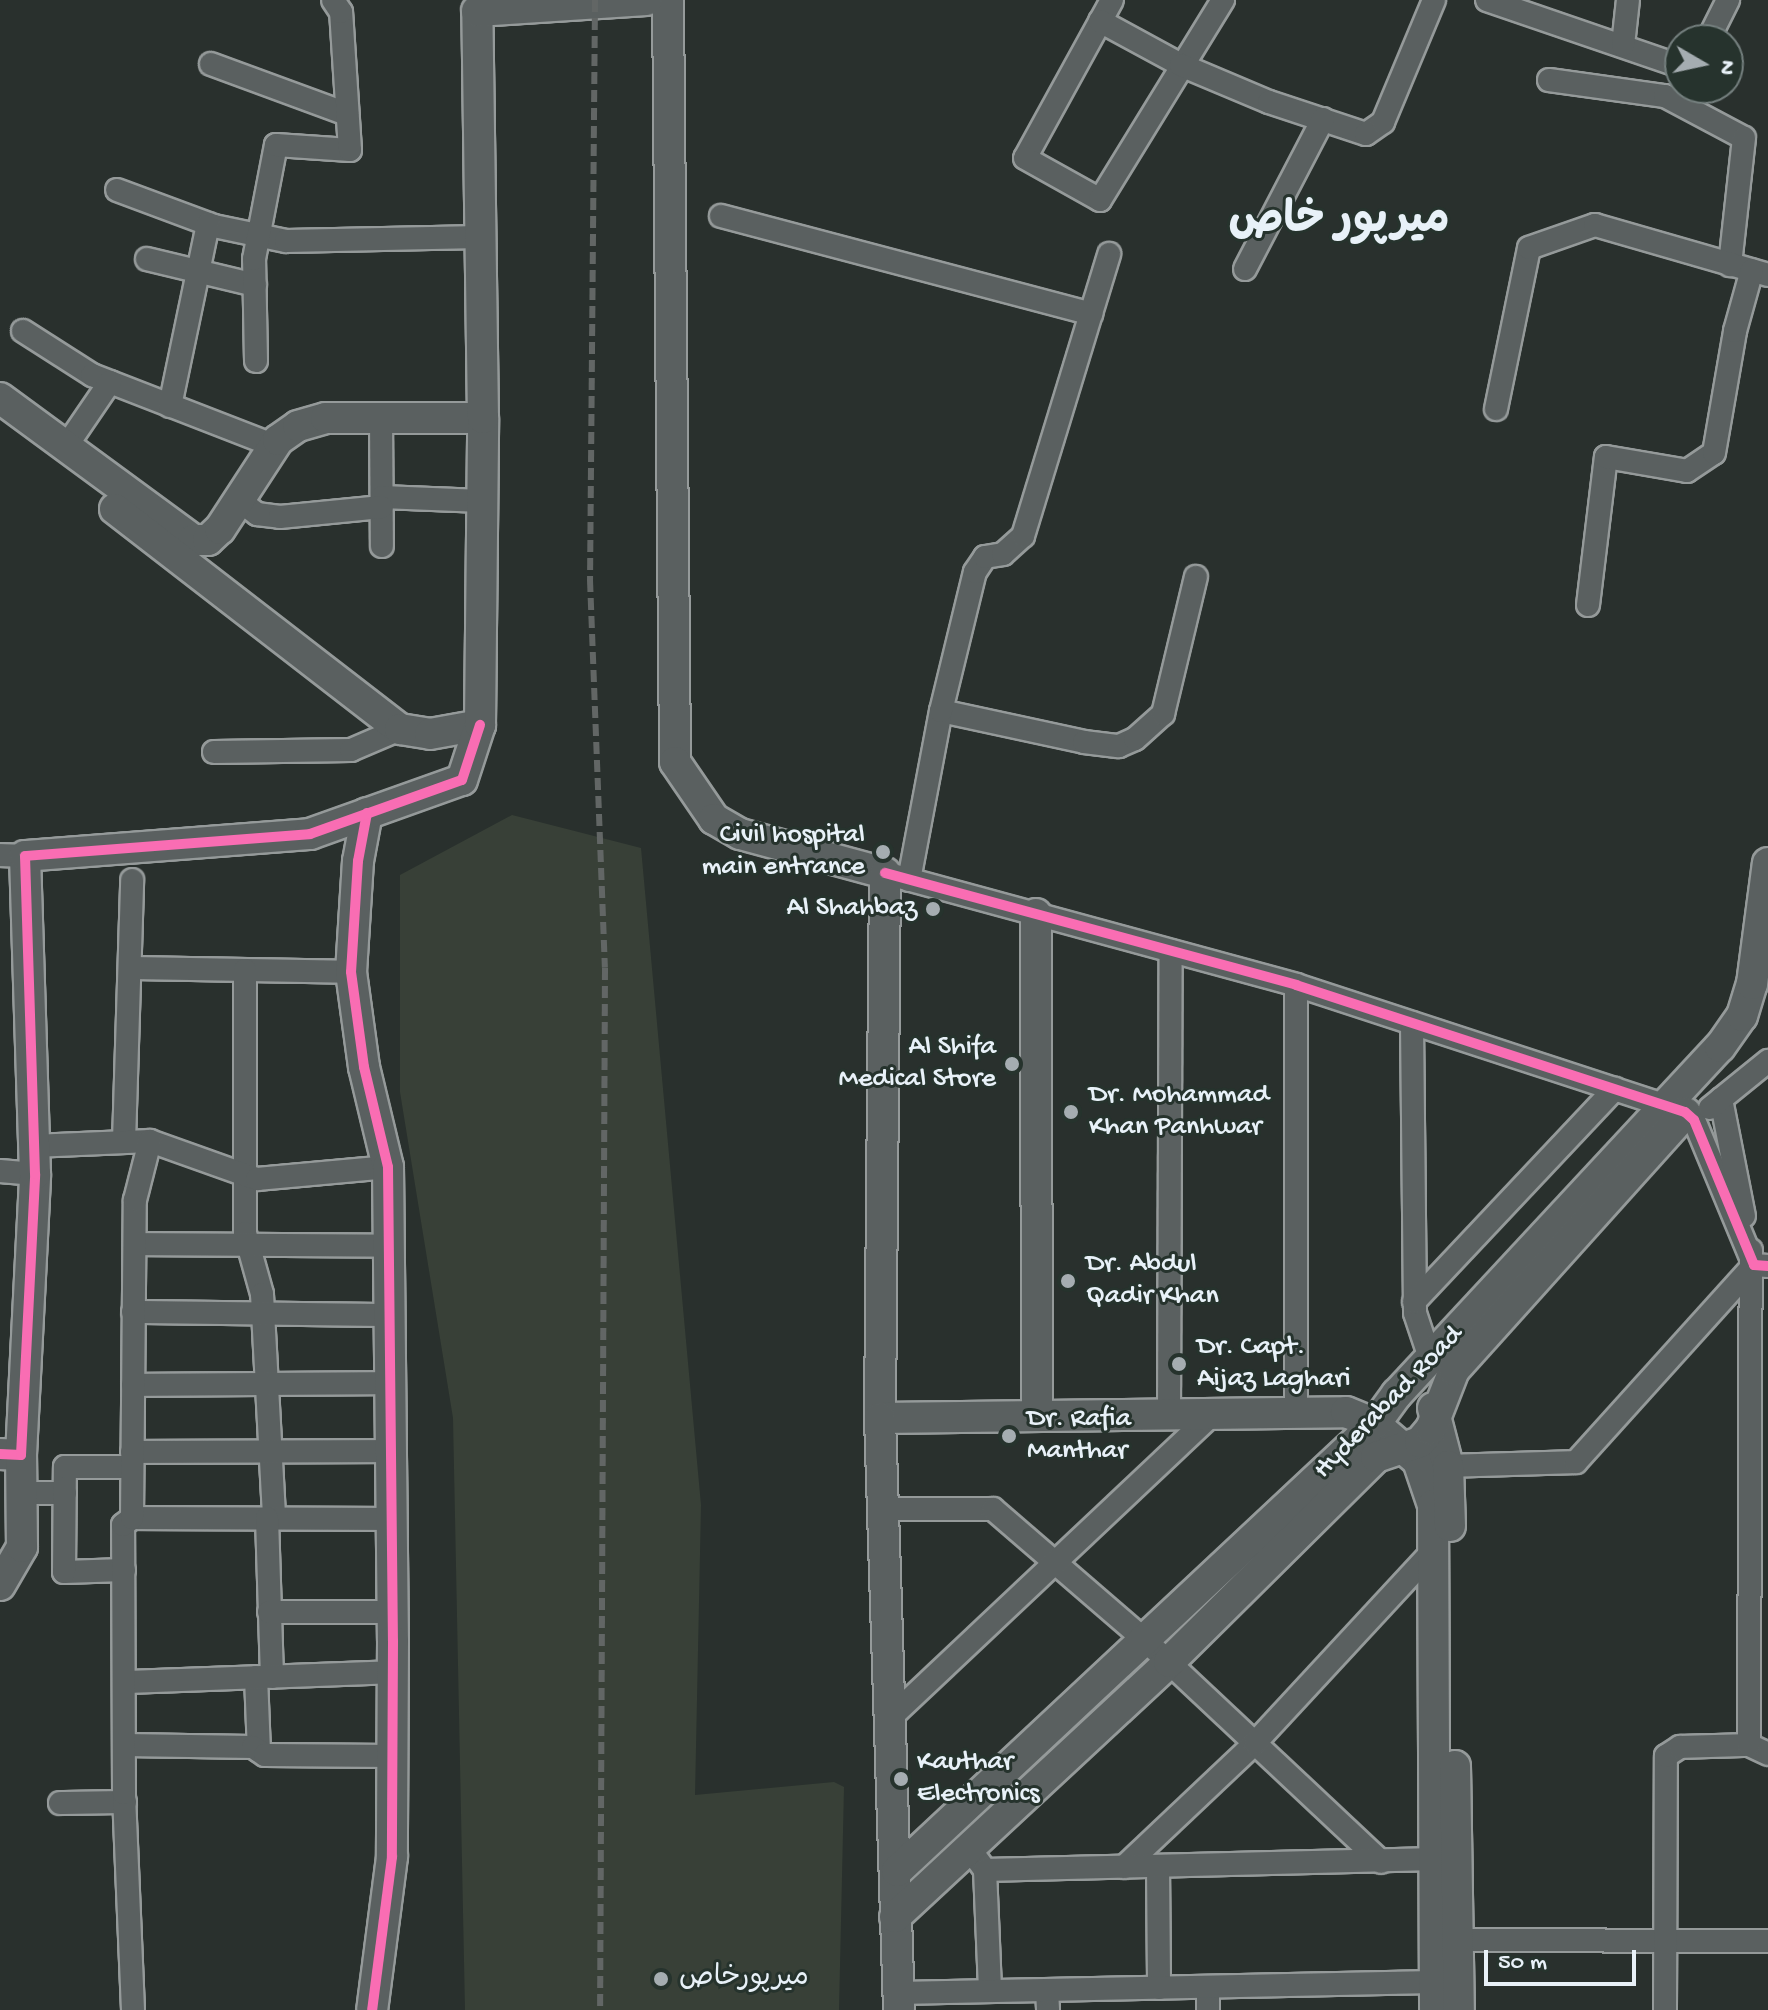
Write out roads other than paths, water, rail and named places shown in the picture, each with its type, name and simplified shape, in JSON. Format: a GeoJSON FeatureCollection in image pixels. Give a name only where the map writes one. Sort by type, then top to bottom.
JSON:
{"type":"FeatureCollection","features":[{"type":"Feature","properties":{"kind":"main road"},"geometry":{"type":"LineString","coordinates":[[0,1585],[22,1547],[22,1493],[11,1454],[34,1160],[13,856],[310,834],[462,780],[480,725],[483,418],[477,5],[647,0]]}},
{"type":"Feature","properties":{"kind":"main road"},"geometry":{"type":"LineString","coordinates":[[668,0],[675,762],[714,819],[740,834],[897,877],[880,1418],[888,1720],[897,1871],[898,2002]]}},
{"type":"Feature","properties":{"kind":"main road"},"geometry":{"type":"LineString","coordinates":[[0,398],[193,540],[208,540],[275,446],[298,426],[326,418],[483,418]]}},
{"type":"Feature","properties":{"kind":"main road"},"geometry":{"type":"LineString","coordinates":[[0,421],[400,729],[430,734],[480,725]]}},
{"type":"Feature","properties":{"kind":"main road"},"geometry":{"type":"LineString","coordinates":[[367,813],[358,861],[351,972],[364,1067],[388,1167],[393,1612],[392,1857],[372,2010]]}},
{"type":"Feature","properties":{"kind":"main road","name":"Hyderabad Road"},"geometry":{"type":"LineString","coordinates":[[897,1871],[1375,1424],[1431,1361],[1681,1113],[1742,1016],[1752,984],[1768,863]]}},
{"type":"Feature","properties":{"kind":"main road"},"geometry":{"type":"LineString","coordinates":[[1036,914],[1037,1413]]}},
{"type":"Feature","properties":{"kind":"main road","name":"Hyderabad Road"},"geometry":{"type":"LineString","coordinates":[[895,1917],[976,1859],[1376,1457],[1420,1442],[1436,1415],[1454,1370],[1757,1024],[1768,989]]}},
{"type":"Feature","properties":{"kind":"main road"},"geometry":{"type":"LineString","coordinates":[[1404,1389],[1418,1390],[1430,1401],[1448,1466],[1459,2010]]}},
{"type":"Feature","properties":{"kind":"main road"},"geometry":{"type":"LineString","coordinates":[[880,1418],[1037,1413],[1169,1415],[1346,1412],[1375,1424],[1418,1461],[1433,1505],[1435,1996]]}},
{"type":"Feature","properties":{"kind":"street"},"geometry":{"type":"LineString","coordinates":[[256,361],[258,237],[276,145],[350,150],[341,12],[333,0]]}},
{"type":"Feature","properties":{"kind":"street"},"geometry":{"type":"LineString","coordinates":[[1112,0],[1025,158],[1100,200],[1223,0]]}},
{"type":"Feature","properties":{"kind":"street"},"geometry":{"type":"LineString","coordinates":[[1487,0],[1664,60]]}},
{"type":"Feature","properties":{"kind":"street"},"geometry":{"type":"LineString","coordinates":[[1623,45],[1628,0]]}},
{"type":"Feature","properties":{"kind":"street"},"geometry":{"type":"LineString","coordinates":[[1716,24],[1728,0]]}},
{"type":"Feature","properties":{"kind":"street"},"geometry":{"type":"LineString","coordinates":[[1100,21],[1181,65],[1366,134],[1376,129],[1429,2]]}},
{"type":"Feature","properties":{"kind":"street"},"geometry":{"type":"LineString","coordinates":[[211,64],[347,114]]}},
{"type":"Feature","properties":{"kind":"street"},"geometry":{"type":"LineString","coordinates":[[1549,80],[1665,96],[1744,138],[1750,270],[1735,331],[1714,453],[1687,471],[1606,457],[1588,605]]}},
{"type":"Feature","properties":{"kind":"street"},"geometry":{"type":"LineString","coordinates":[[1245,269],[1323,119]]}},
{"type":"Feature","properties":{"kind":"street"},"geometry":{"type":"LineString","coordinates":[[117,190],[208,224],[258,237],[480,237]]}},
{"type":"Feature","properties":{"kind":"street"},"geometry":{"type":"LineString","coordinates":[[721,216],[1091,314]]}},
{"type":"Feature","properties":{"kind":"street"},"geometry":{"type":"LineString","coordinates":[[170,406],[208,224]]}},
{"type":"Feature","properties":{"kind":"street"},"geometry":{"type":"LineString","coordinates":[[1496,409],[1529,248],[1595,225],[1750,270]]}},
{"type":"Feature","properties":{"kind":"street"},"geometry":{"type":"LineString","coordinates":[[1109,254],[1023,536],[1003,554],[985,557],[975,572],[897,877],[1296,985],[1681,1113],[1721,1099],[1768,1061]]}},
{"type":"Feature","properties":{"kind":"street"},"geometry":{"type":"LineString","coordinates":[[147,259],[198,275],[255,285]]}},
{"type":"Feature","properties":{"kind":"street"},"geometry":{"type":"LineString","coordinates":[[23,331],[110,382],[275,446]]}},
{"type":"Feature","properties":{"kind":"street"},"geometry":{"type":"LineString","coordinates":[[65,448],[110,382]]}},
{"type":"Feature","properties":{"kind":"street"},"geometry":{"type":"LineString","coordinates":[[381,418],[382,546]]}},
{"type":"Feature","properties":{"kind":"street"},"geometry":{"type":"LineString","coordinates":[[239,500],[257,514],[280,517],[382,502],[482,501]]}},
{"type":"Feature","properties":{"kind":"street"},"geometry":{"type":"LineString","coordinates":[[941,711],[1084,742],[1119,746],[1135,739],[1163,714],[1196,577]]}},
{"type":"Feature","properties":{"kind":"street"},"geometry":{"type":"LineString","coordinates":[[214,752],[351,750],[400,729]]}},
{"type":"Feature","properties":{"kind":"street"},"geometry":{"type":"LineString","coordinates":[[124,1141],[132,880]]}},
{"type":"Feature","properties":{"kind":"street"},"geometry":{"type":"LineString","coordinates":[[1169,1415],[1171,951]]}},
{"type":"Feature","properties":{"kind":"street"},"geometry":{"type":"LineString","coordinates":[[130,968],[351,972]]}},
{"type":"Feature","properties":{"kind":"street"},"geometry":{"type":"LineString","coordinates":[[245,970],[249,1247],[263,1316],[270,1452],[269,1612],[259,1751]]}},
{"type":"Feature","properties":{"kind":"street"},"geometry":{"type":"LineString","coordinates":[[1296,985],[1296,1413]]}},
{"type":"Feature","properties":{"kind":"street"},"geometry":{"type":"LineString","coordinates":[[1412,1023],[1414,1302],[1431,1361]]}},
{"type":"Feature","properties":{"kind":"street"},"geometry":{"type":"LineString","coordinates":[[1414,1302],[1615,1089]]}},
{"type":"Feature","properties":{"kind":"street"},"geometry":{"type":"LineString","coordinates":[[1665,2010],[1666,1756],[1680,1747],[1758,1749],[1761,1265],[1721,1099]]}},
{"type":"Feature","properties":{"kind":"street"},"geometry":{"type":"LineString","coordinates":[[1681,1113],[1761,1265]]}},
{"type":"Feature","properties":{"kind":"street"},"geometry":{"type":"LineString","coordinates":[[0,1171],[34,1160],[124,1141],[150,1141],[257,1179],[388,1167]]}},
{"type":"Feature","properties":{"kind":"street"},"geometry":{"type":"LineString","coordinates":[[132,1518],[135,1200],[150,1141]]}},
{"type":"Feature","properties":{"kind":"street"},"geometry":{"type":"LineString","coordinates":[[135,1244],[390,1246]]}},
{"type":"Feature","properties":{"kind":"street"},"geometry":{"type":"LineString","coordinates":[[1448,1466],[1576,1462],[1761,1265]]}},
{"type":"Feature","properties":{"kind":"street"},"geometry":{"type":"LineString","coordinates":[[133,1312],[263,1316],[391,1315]]}},
{"type":"Feature","properties":{"kind":"street"},"geometry":{"type":"LineString","coordinates":[[133,1385],[392,1383]]}},
{"type":"Feature","properties":{"kind":"street"},"geometry":{"type":"LineString","coordinates":[[888,1720],[1213,1414]]}},
{"type":"Feature","properties":{"kind":"street"},"geometry":{"type":"LineString","coordinates":[[124,1570],[64,1572],[65,1467],[270,1452],[392,1451]]}},
{"type":"Feature","properties":{"kind":"street"},"geometry":{"type":"LineString","coordinates":[[22,1493],[65,1493]]}},
{"type":"Feature","properties":{"kind":"street"},"geometry":{"type":"LineString","coordinates":[[881,1509],[993,1509],[1145,1640],[1381,1862]]}},
{"type":"Feature","properties":{"kind":"street"},"geometry":{"type":"LineString","coordinates":[[133,2010],[125,1802],[123,1525],[132,1518],[392,1519]]}},
{"type":"Feature","properties":{"kind":"street"},"geometry":{"type":"LineString","coordinates":[[1124,1867],[1255,1743],[1433,1551]]}},
{"type":"Feature","properties":{"kind":"street"},"geometry":{"type":"LineString","coordinates":[[269,1612],[393,1612]]}},
{"type":"Feature","properties":{"kind":"street"},"geometry":{"type":"LineString","coordinates":[[125,1682],[393,1672]]}},
{"type":"Feature","properties":{"kind":"street"},"geometry":{"type":"LineString","coordinates":[[125,1745],[393,1756]]}},
{"type":"Feature","properties":{"kind":"street"},"geometry":{"type":"LineString","coordinates":[[60,1803],[125,1802]]}},
{"type":"Feature","properties":{"kind":"street"},"geometry":{"type":"LineString","coordinates":[[990,1991],[976,1859],[1124,1867],[1435,1859]]}},
{"type":"Feature","properties":{"kind":"street"},"geometry":{"type":"LineString","coordinates":[[1152,1995],[1158,1866]]}},
{"type":"Feature","properties":{"kind":"street"},"geometry":{"type":"LineString","coordinates":[[1458,1940],[1768,1941]]}},
{"type":"Feature","properties":{"kind":"street"},"geometry":{"type":"LineString","coordinates":[[898,2002],[990,1991],[1048,2000],[1152,1995],[1208,1987],[1435,1996]]}},
{"type":"Feature","properties":{"kind":"street"},"geometry":{"type":"LineString","coordinates":[[1208,1987],[1208,2010]]}},
{"type":"Feature","properties":{"kind":"railway"},"geometry":{"type":"LineString","coordinates":[[595,0],[590,580],[605,968],[600,2010]]}},
{"type":"Feature","properties":{"kind":"place","name":"Civil hospital main entrance"},"geometry":{"type":"Point","coordinates":[883,852]}},
{"type":"Feature","properties":{"kind":"place","name":"Al Shahbaz"},"geometry":{"type":"Point","coordinates":[933,909]}},
{"type":"Feature","properties":{"kind":"place","name":"Al Shifa Medical Store"},"geometry":{"type":"Point","coordinates":[1012,1064]}},
{"type":"Feature","properties":{"kind":"place","name":"Dr. Mohammad Khan Panhwar"},"geometry":{"type":"Point","coordinates":[1071,1112]}},
{"type":"Feature","properties":{"kind":"place","name":"Dr. Abdul Qadir Khan"},"geometry":{"type":"Point","coordinates":[1068,1281]}},
{"type":"Feature","properties":{"kind":"place","name":"Dr. Capt. Aijaz Laghari"},"geometry":{"type":"Point","coordinates":[1179,1364]}},
{"type":"Feature","properties":{"kind":"place","name":"Dr. Rafia Manthar"},"geometry":{"type":"Point","coordinates":[1009,1436]}},
{"type":"Feature","properties":{"kind":"place","name":"Kauthar Electronics"},"geometry":{"type":"Point","coordinates":[901,1779]}},
{"type":"Feature","properties":{"kind":"place","name":"ميرپورخاص"},"geometry":{"type":"Point","coordinates":[661,1979]}},
{"type":"Feature","properties":{"kind":"district","name":"میرپور خاص"},"geometry":{"type":"Point","coordinates":[1339,223]}}]}
